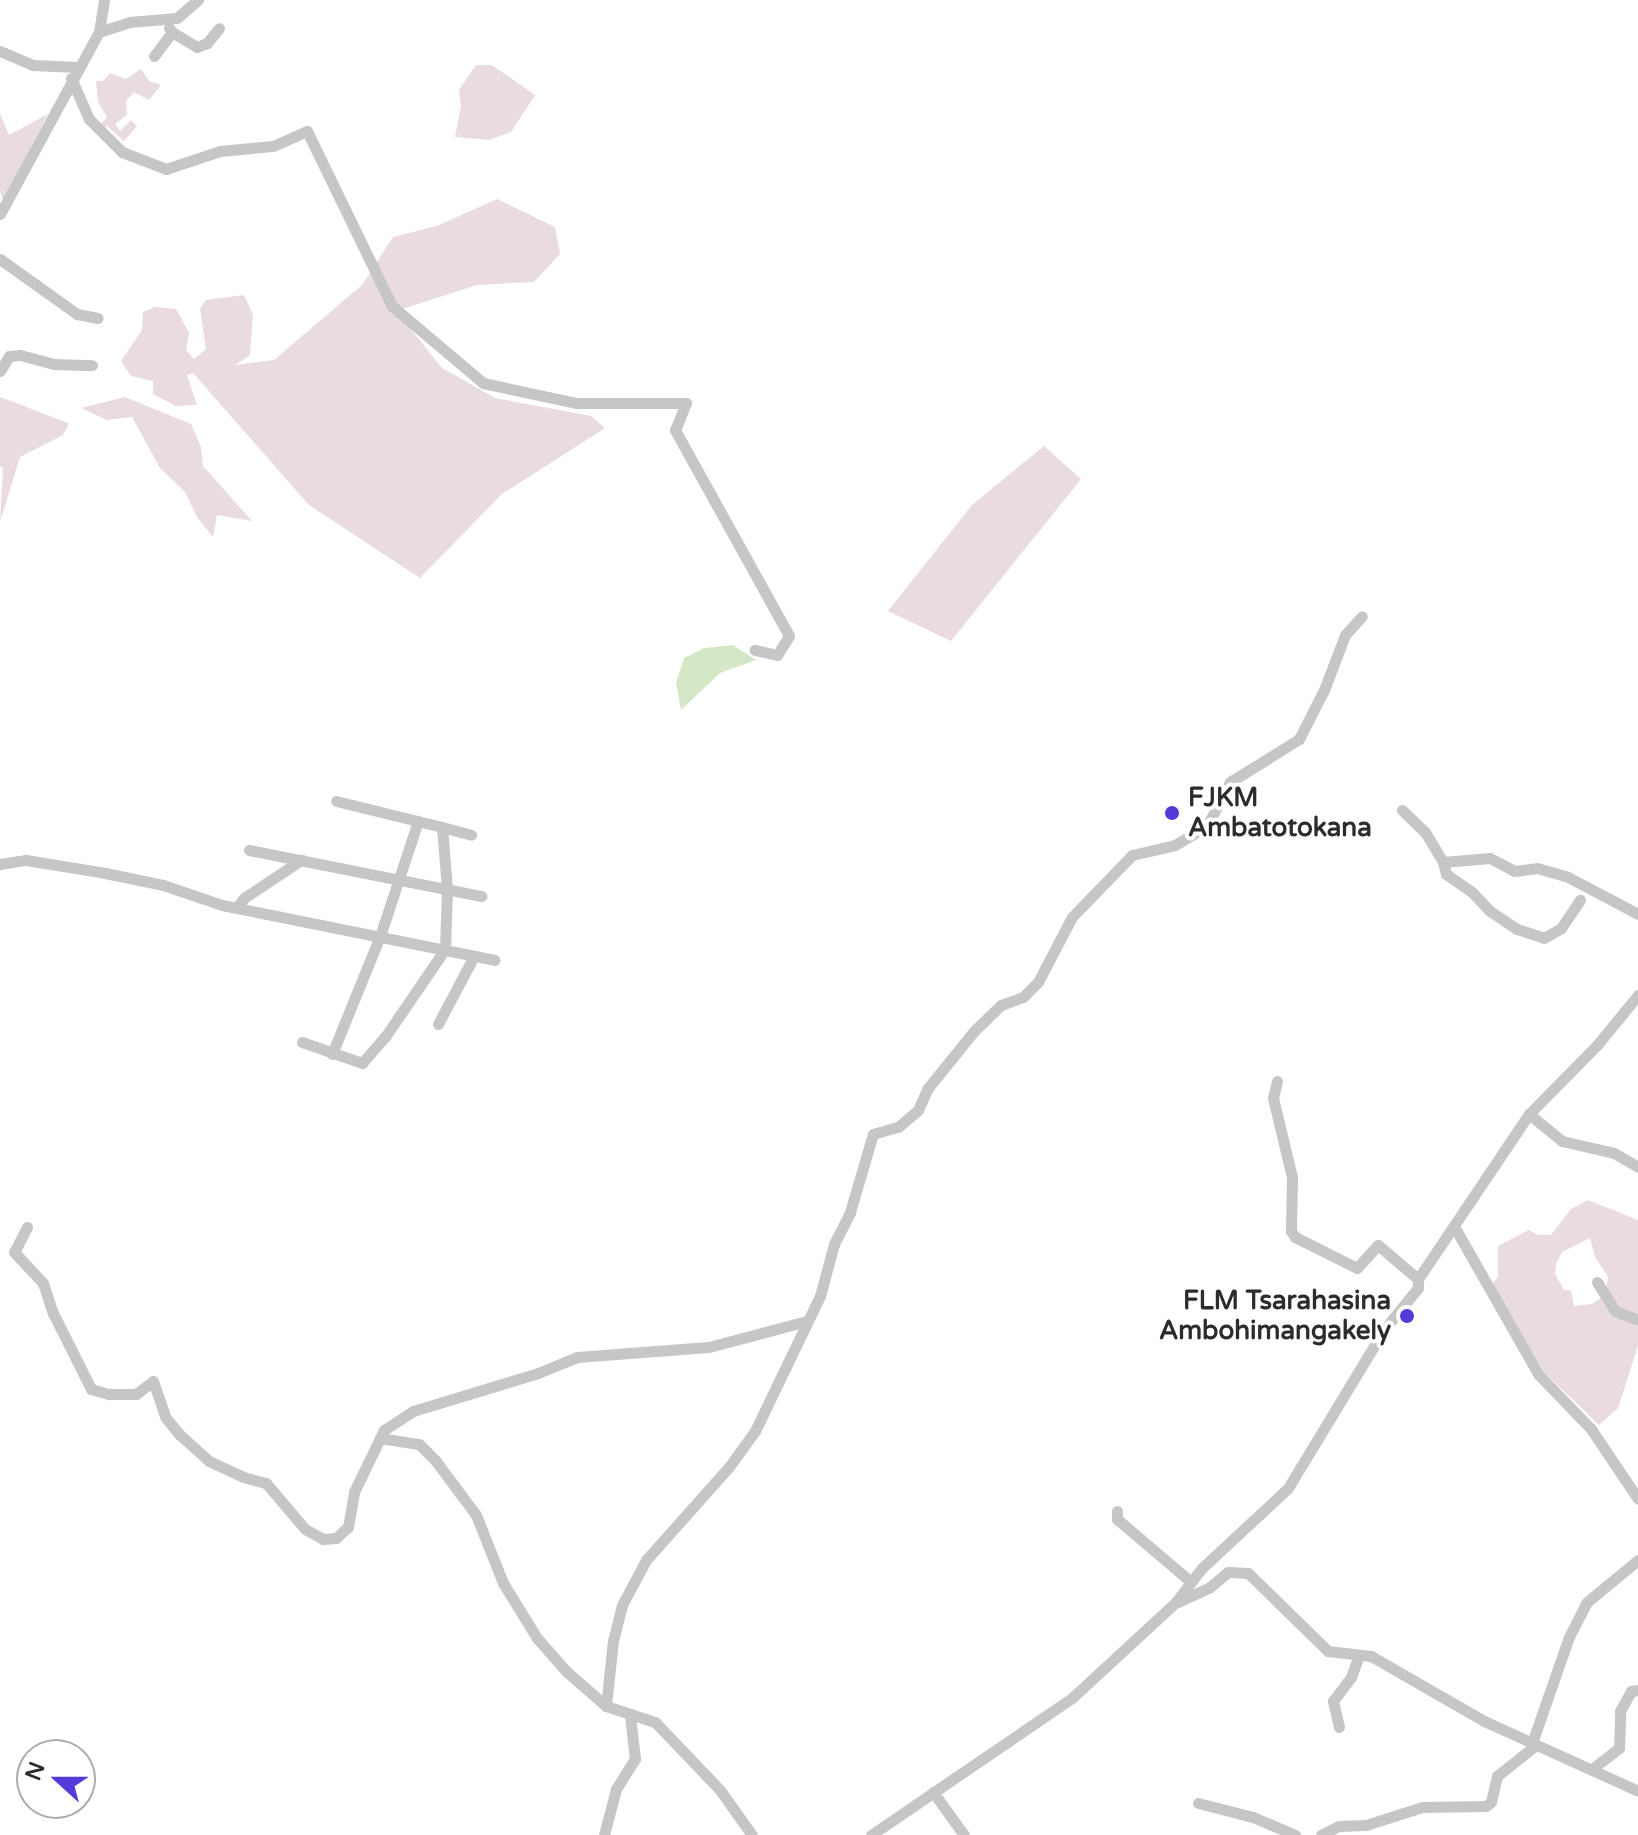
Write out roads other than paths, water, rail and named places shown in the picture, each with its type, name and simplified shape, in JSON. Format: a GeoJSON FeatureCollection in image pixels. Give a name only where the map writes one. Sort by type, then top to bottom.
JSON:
{"type":"FeatureCollection","features":[{"type":"Feature","properties":{"kind":"street"},"geometry":{"type":"LineString","coordinates":[[0,214],[99,32],[104,0]]}},
{"type":"Feature","properties":{"kind":"street"},"geometry":{"type":"LineString","coordinates":[[99,32],[129,22],[177,18],[198,0]]}},
{"type":"Feature","properties":{"kind":"street"},"geometry":{"type":"LineString","coordinates":[[165,19],[172,32],[197,47],[207,43],[219,28]]}},
{"type":"Feature","properties":{"kind":"street"},"geometry":{"type":"LineString","coordinates":[[154,56],[172,32]]}},
{"type":"Feature","properties":{"kind":"street"},"geometry":{"type":"LineString","coordinates":[[0,51],[33,65],[74,73]]}},
{"type":"Feature","properties":{"kind":"street"},"geometry":{"type":"LineString","coordinates":[[74,73],[89,119],[122,152],[166,169],[220,151],[273,146],[307,131],[392,306],[483,383],[576,403],[686,403],[675,430],[789,636],[777,655],[755,650]]}},
{"type":"Feature","properties":{"kind":"street"},"geometry":{"type":"LineString","coordinates":[[0,259],[77,314],[98,318]]}},
{"type":"Feature","properties":{"kind":"street"},"geometry":{"type":"LineString","coordinates":[[0,371],[4,354],[54,364],[92,365]]}},
{"type":"Feature","properties":{"kind":"street"},"geometry":{"type":"LineString","coordinates":[[606,1706],[613,1641],[622,1605],[646,1560],[729,1467],[755,1431],[828,1275],[834,1244],[850,1212],[873,1134],[898,1127],[918,1110],[928,1088],[974,1031],[1001,1005],[1023,997],[1038,982],[1072,917],[1132,855],[1175,845],[1207,826],[1230,782],[1299,739],[1324,690],[1345,635],[1362,616]]}},
{"type":"Feature","properties":{"kind":"street"},"geometry":{"type":"LineString","coordinates":[[336,801],[471,835]]}},
{"type":"Feature","properties":{"kind":"street"},"geometry":{"type":"LineString","coordinates":[[1402,810],[1425,832],[1443,862],[1446,874],[1517,929],[1544,938],[1561,928],[1580,900]]}},
{"type":"Feature","properties":{"kind":"street"},"geometry":{"type":"LineString","coordinates":[[332,1054],[380,936],[418,821]]}},
{"type":"Feature","properties":{"kind":"street"},"geometry":{"type":"LineString","coordinates":[[302,1042],[362,1063],[385,1037],[445,949],[447,889],[442,827]]}},
{"type":"Feature","properties":{"kind":"street"},"geometry":{"type":"LineString","coordinates":[[249,850],[481,896]]}},
{"type":"Feature","properties":{"kind":"street"},"geometry":{"type":"LineString","coordinates":[[1443,862],[1490,858],[1514,871],[1537,868],[1568,877],[1638,914]]}},
{"type":"Feature","properties":{"kind":"street"},"geometry":{"type":"LineString","coordinates":[[0,864],[26,860],[105,873],[237,907],[495,960]]}},
{"type":"Feature","properties":{"kind":"street"},"geometry":{"type":"LineString","coordinates":[[237,907],[244,898],[301,860]]}},
{"type":"Feature","properties":{"kind":"street"},"geometry":{"type":"LineString","coordinates":[[438,1024],[474,956]]}},
{"type":"Feature","properties":{"kind":"street"},"geometry":{"type":"LineString","coordinates":[[871,1835],[1073,1697],[1175,1603],[1240,1529],[1288,1488],[1376,1343],[1418,1288],[1418,1279],[1529,1114],[1597,1045],[1638,995]]}},
{"type":"Feature","properties":{"kind":"street"},"geometry":{"type":"LineString","coordinates":[[1277,1081],[1273,1098],[1292,1177],[1291,1231],[1304,1244],[1323,1249],[1357,1268],[1378,1245],[1418,1279]]}},
{"type":"Feature","properties":{"kind":"street"},"geometry":{"type":"LineString","coordinates":[[1529,1114],[1562,1141],[1614,1153],[1638,1167]]}},
{"type":"Feature","properties":{"kind":"street"},"geometry":{"type":"LineString","coordinates":[[27,1227],[14,1252],[43,1283],[53,1313],[91,1389],[109,1394],[136,1394],[153,1381],[166,1418],[179,1434],[209,1461],[243,1477],[266,1483],[305,1529],[323,1539],[336,1538],[348,1527],[354,1492],[384,1430],[413,1411],[538,1373],[577,1357],[709,1347],[807,1321]]}},
{"type":"Feature","properties":{"kind":"street"},"geometry":{"type":"LineString","coordinates":[[1455,1228],[1539,1375],[1591,1429],[1638,1499]]}},
{"type":"Feature","properties":{"kind":"street"},"geometry":{"type":"LineString","coordinates":[[1597,1282],[1615,1311],[1638,1320]]}},
{"type":"Feature","properties":{"kind":"street"},"geometry":{"type":"LineString","coordinates":[[380,1438],[419,1444],[435,1460],[476,1515],[503,1583],[537,1638],[566,1671],[606,1706],[655,1722],[720,1790],[752,1835]]}},
{"type":"Feature","properties":{"kind":"street"},"geometry":{"type":"LineString","coordinates":[[1117,1511],[1117,1519],[1191,1582]]}},
{"type":"Feature","properties":{"kind":"street"},"geometry":{"type":"LineString","coordinates":[[1321,1835],[1339,1826],[1366,1825],[1422,1807],[1486,1806],[1491,1802],[1497,1776],[1534,1744],[1569,1637],[1587,1602],[1638,1560]]}},
{"type":"Feature","properties":{"kind":"street"},"geometry":{"type":"LineString","coordinates":[[1175,1603],[1210,1587],[1228,1572],[1238,1570],[1248,1573],[1328,1651],[1371,1656],[1484,1721],[1638,1791]]}},
{"type":"Feature","properties":{"kind":"street"},"geometry":{"type":"LineString","coordinates":[[1339,1727],[1333,1701],[1351,1677],[1359,1655]]}},
{"type":"Feature","properties":{"kind":"street"},"geometry":{"type":"LineString","coordinates":[[1592,1769],[1619,1748],[1620,1711],[1631,1691],[1638,1690]]}},
{"type":"Feature","properties":{"kind":"street"},"geometry":{"type":"LineString","coordinates":[[604,1835],[616,1789],[635,1759],[630,1715]]}},
{"type":"Feature","properties":{"kind":"street"},"geometry":{"type":"LineString","coordinates":[[933,1792],[964,1835]]}},
{"type":"Feature","properties":{"kind":"street"},"geometry":{"type":"LineString","coordinates":[[1198,1803],[1253,1817],[1295,1835]]}},
{"type":"Feature","properties":{"kind":"place","name":"FJKM Ambatotokana"},"geometry":{"type":"Point","coordinates":[1172,813]}},
{"type":"Feature","properties":{"kind":"place","name":"FLM Tsarahasina Ambohimangakely"},"geometry":{"type":"Point","coordinates":[1407,1316]}}]}
